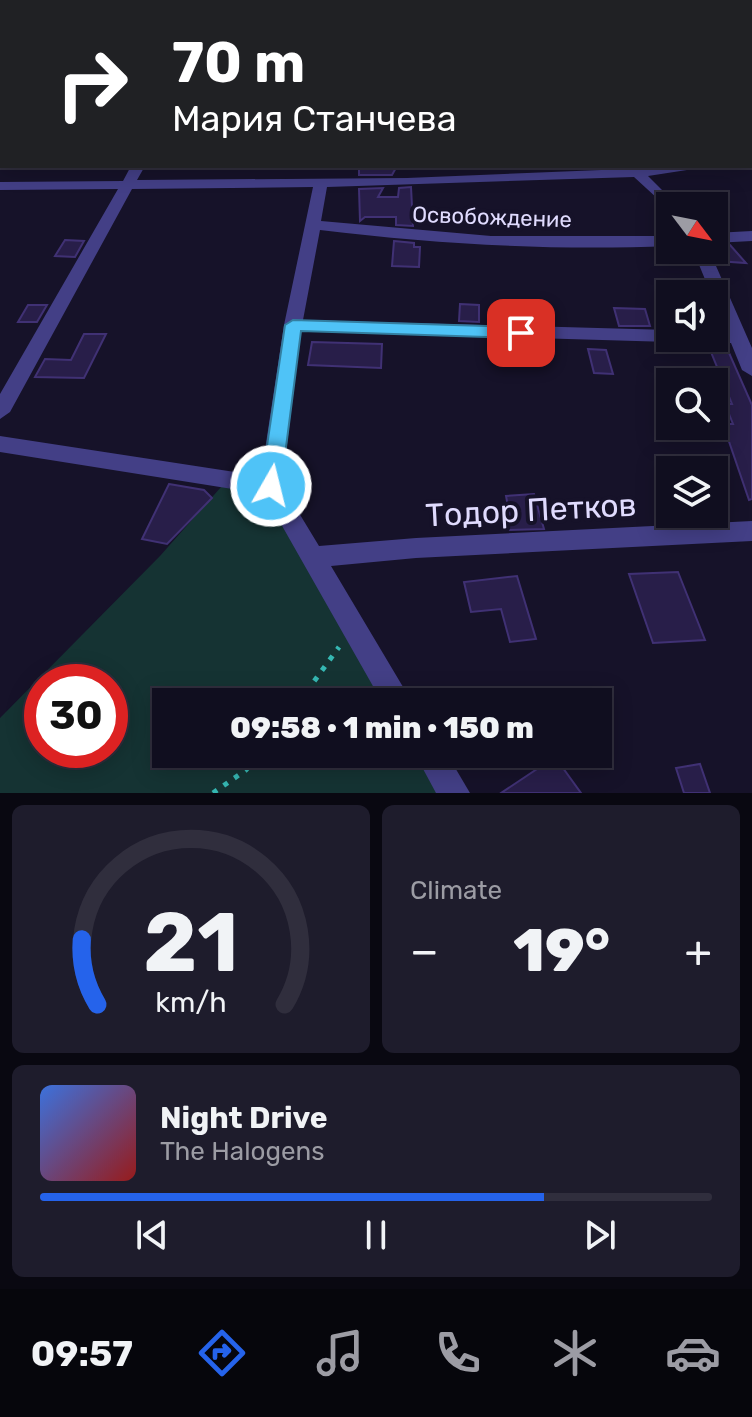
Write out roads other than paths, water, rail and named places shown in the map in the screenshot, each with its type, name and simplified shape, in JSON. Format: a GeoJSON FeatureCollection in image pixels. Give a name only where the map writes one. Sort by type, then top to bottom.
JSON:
{"type":"FeatureCollection","features":[{"type":"Feature","properties":{"kind":"street"},"geometry":{"type":"LineString","coordinates":[[0,412],[137,168]]}},
{"type":"Feature","properties":{"kind":"street"},"geometry":{"type":"LineString","coordinates":[[406,168],[407,182]]}},
{"type":"Feature","properties":{"kind":"street"},"geometry":{"type":"LineString","coordinates":[[0,186],[407,182],[634,169],[657,192]]}},
{"type":"Feature","properties":{"kind":"street"},"geometry":{"type":"LineString","coordinates":[[321,183],[293,325],[271,486],[389,688]]}},
{"type":"Feature","properties":{"kind":"street","name":"Освобождение"},"geometry":{"type":"LineString","coordinates":[[312,224],[388,235],[621,244],[656,242]]}},
{"type":"Feature","properties":{"kind":"street"},"geometry":{"type":"LineString","coordinates":[[728,237],[752,236]]}},
{"type":"Feature","properties":{"kind":"street"},"geometry":{"type":"LineString","coordinates":[[707,264],[752,370]]}},
{"type":"Feature","properties":{"kind":"street"},"geometry":{"type":"LineString","coordinates":[[293,325],[656,336]]}},
{"type":"Feature","properties":{"kind":"street"},"geometry":{"type":"LineString","coordinates":[[728,337],[738,337]]}},
{"type":"Feature","properties":{"kind":"street"},"geometry":{"type":"LineString","coordinates":[[0,444],[271,486]]}},
{"type":"Feature","properties":{"kind":"street","name":"Тодор Петков"},"geometry":{"type":"LineString","coordinates":[[313,557],[416,548],[752,531]]}},
{"type":"Feature","properties":{"kind":"street"},"geometry":{"type":"LineString","coordinates":[[439,768],[454,793]]}}]}
